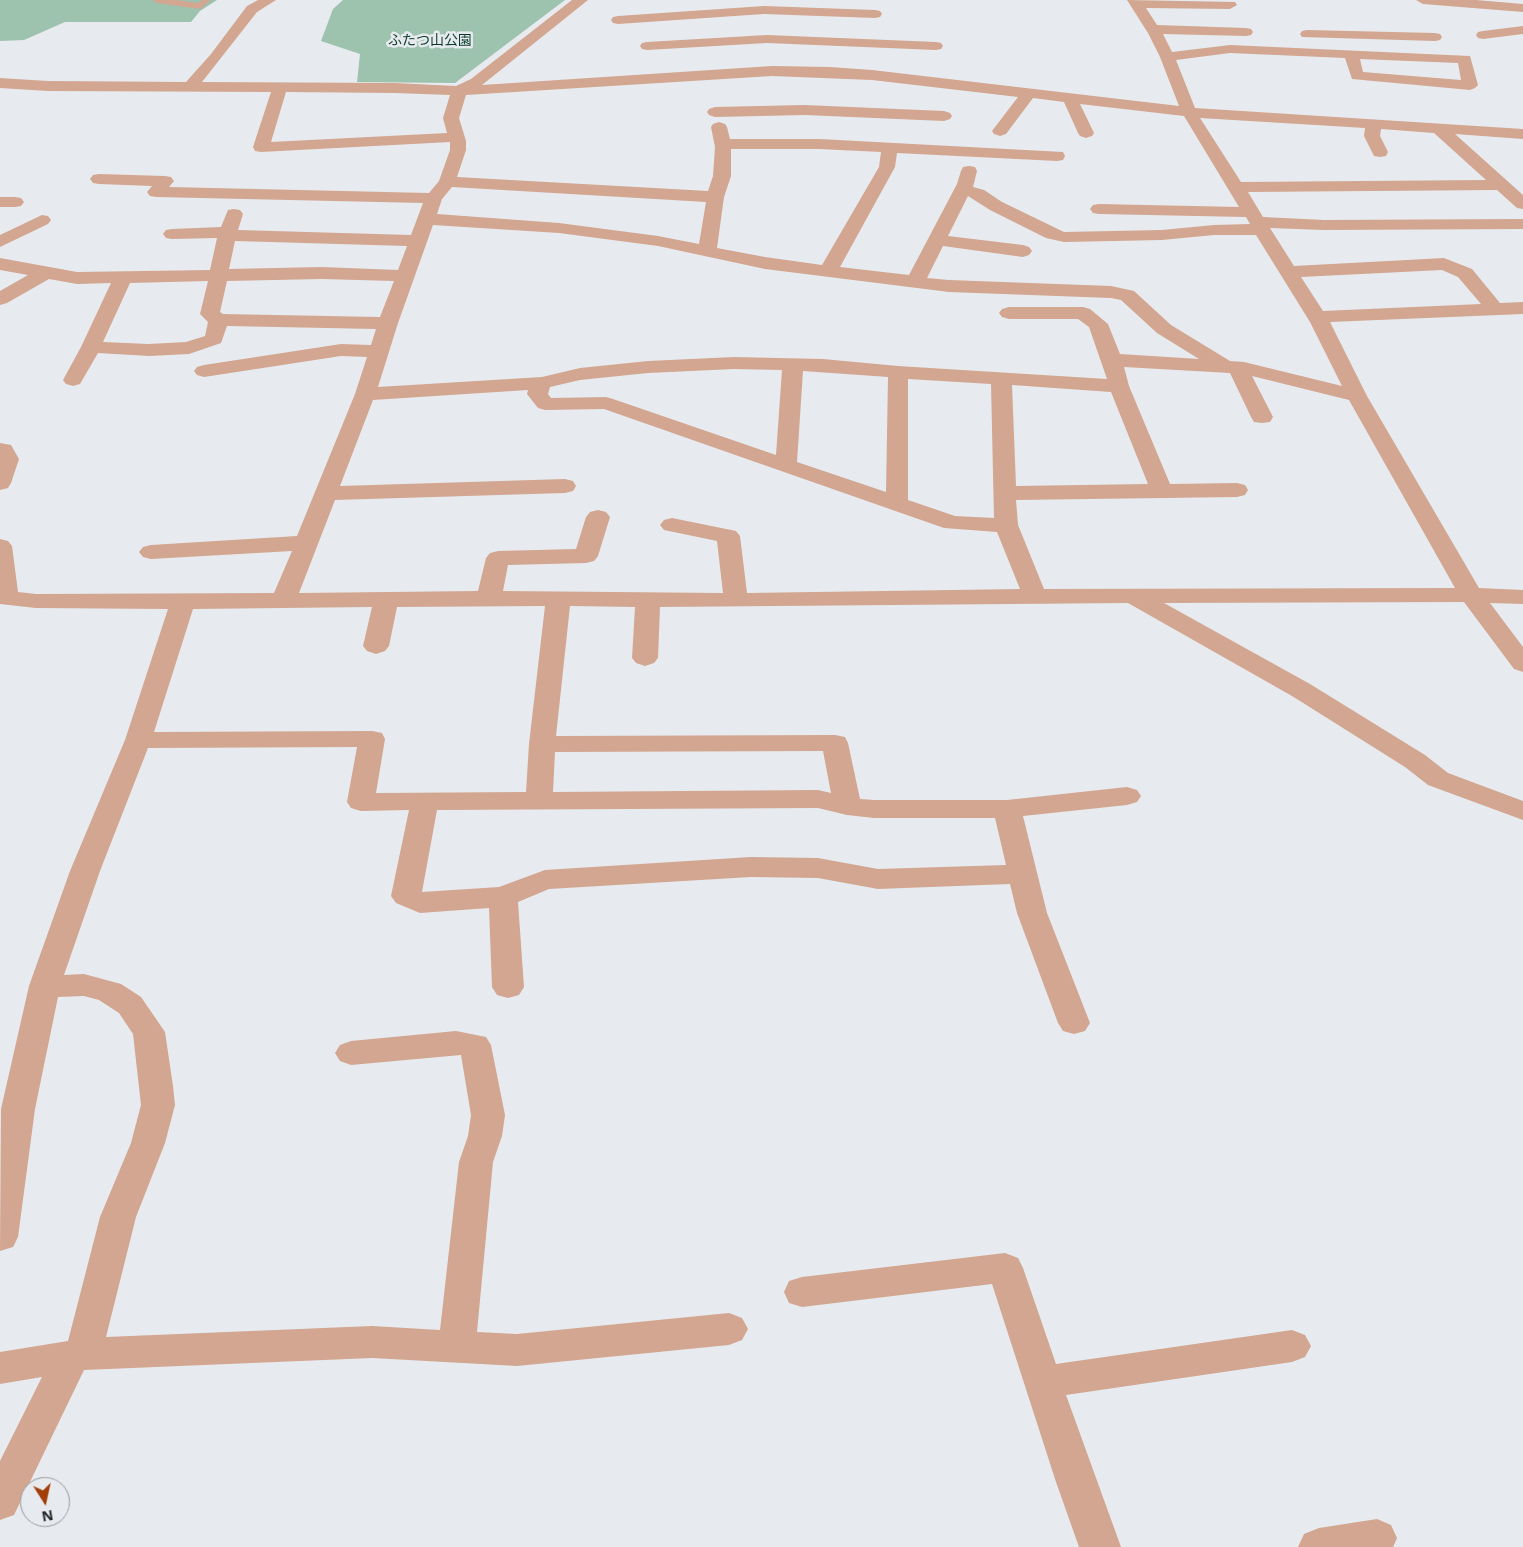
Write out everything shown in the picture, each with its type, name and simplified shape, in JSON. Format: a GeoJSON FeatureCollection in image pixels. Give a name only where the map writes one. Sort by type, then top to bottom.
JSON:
{"type":"FeatureCollection","features":[{"type":"Feature","properties":{"kind":"street"},"geometry":{"type":"LineString","coordinates":[[190,87],[252,9],[269,0]]}},
{"type":"Feature","properties":{"kind":"street"},"geometry":{"type":"LineString","coordinates":[[284,600],[365,394],[388,323],[434,198],[447,182],[458,150],[451,118],[459,91],[476,82],[581,0]]}},
{"type":"Feature","properties":{"kind":"street"},"geometry":{"type":"LineString","coordinates":[[683,0],[689,15]]}},
{"type":"Feature","properties":{"kind":"street"},"geometry":{"type":"LineString","coordinates":[[1423,0],[1523,8]]}},
{"type":"Feature","properties":{"kind":"street"},"geometry":{"type":"LineString","coordinates":[[1136,2],[1230,5]]}},
{"type":"Feature","properties":{"kind":"street"},"geometry":{"type":"LineString","coordinates":[[1136,2],[1153,29],[1167,57],[1189,112],[1317,317],[1357,396],[1471,595],[1523,664]]}},
{"type":"Feature","properties":{"kind":"street"},"geometry":{"type":"LineString","coordinates":[[874,24],[767,39],[640,39],[616,18],[764,10],[874,24],[936,46]]}},
{"type":"Feature","properties":{"kind":"street"},"geometry":{"type":"LineString","coordinates":[[872,75],[874,24]]}},
{"type":"Feature","properties":{"kind":"street"},"geometry":{"type":"LineString","coordinates":[[1153,29],[1260,32]]}},
{"type":"Feature","properties":{"kind":"street"},"geometry":{"type":"LineString","coordinates":[[1483,35],[1523,30]]}},
{"type":"Feature","properties":{"kind":"street"},"geometry":{"type":"LineString","coordinates":[[1289,33],[1435,37]]}},
{"type":"Feature","properties":{"kind":"street"},"geometry":{"type":"LineString","coordinates":[[637,81],[640,39]]}},
{"type":"Feature","properties":{"kind":"street"},"geometry":{"type":"LineString","coordinates":[[1167,57],[1230,49],[1351,54],[1465,59],[1470,85],[1357,76],[1351,54]]}},
{"type":"Feature","properties":{"kind":"street"},"geometry":{"type":"LineString","coordinates":[[0,83],[48,86],[459,91],[772,71],[872,75],[1189,112],[1523,134]]}},
{"type":"Feature","properties":{"kind":"street"},"geometry":{"type":"LineString","coordinates":[[703,76],[723,144],[722,176],[715,197],[707,250]]}},
{"type":"Feature","properties":{"kind":"street"},"geometry":{"type":"LineString","coordinates":[[280,88],[261,147],[456,137]]}},
{"type":"Feature","properties":{"kind":"street"},"geometry":{"type":"LineString","coordinates":[[1000,131],[1028,94]]}},
{"type":"Feature","properties":{"kind":"street"},"geometry":{"type":"LineString","coordinates":[[1070,99],[1086,133]]}},
{"type":"Feature","properties":{"kind":"street"},"geometry":{"type":"LineString","coordinates":[[715,112],[805,110],[944,116]]}},
{"type":"Feature","properties":{"kind":"street"},"geometry":{"type":"LineString","coordinates":[[1373,124],[1372,136],[1380,152]]}},
{"type":"Feature","properties":{"kind":"street"},"geometry":{"type":"LineString","coordinates":[[1438,128],[1523,204]]}},
{"type":"Feature","properties":{"kind":"street"},"geometry":{"type":"LineString","coordinates":[[723,144],[819,144],[1057,156]]}},
{"type":"Feature","properties":{"kind":"street"},"geometry":{"type":"LineString","coordinates":[[828,271],[888,168],[890,147]]}},
{"type":"Feature","properties":{"kind":"street"},"geometry":{"type":"LineString","coordinates":[[915,282],[964,189],[973,152]]}},
{"type":"Feature","properties":{"kind":"street"},"geometry":{"type":"LineString","coordinates":[[99,179],[165,181],[156,192],[434,198]]}},
{"type":"Feature","properties":{"kind":"street"},"geometry":{"type":"LineString","coordinates":[[447,182],[658,241],[765,263],[915,282],[1002,289],[1111,292],[1127,295],[1164,329],[1231,366],[1262,417]]}},
{"type":"Feature","properties":{"kind":"street"},"geometry":{"type":"LineString","coordinates":[[1236,187],[1503,186]]}},
{"type":"Feature","properties":{"kind":"street"},"geometry":{"type":"LineString","coordinates":[[964,189],[978,194],[996,206],[1052,234],[1064,236],[1162,235],[1214,230],[1257,221]]}},
{"type":"Feature","properties":{"kind":"street"},"geometry":{"type":"LineString","coordinates":[[427,219],[541,207],[715,197]]}},
{"type":"Feature","properties":{"kind":"street"},"geometry":{"type":"LineString","coordinates":[[1098,209],[1324,225],[1523,224]]}},
{"type":"Feature","properties":{"kind":"street"},"geometry":{"type":"LineString","coordinates":[[234,214],[210,314],[218,320],[388,323]]}},
{"type":"Feature","properties":{"kind":"street"},"geometry":{"type":"LineString","coordinates":[[0,242],[42,220]]}},
{"type":"Feature","properties":{"kind":"street"},"geometry":{"type":"LineString","coordinates":[[172,234],[228,234],[418,241]]}},
{"type":"Feature","properties":{"kind":"street"},"geometry":{"type":"LineString","coordinates":[[937,240],[1023,251]]}},
{"type":"Feature","properties":{"kind":"street"},"geometry":{"type":"LineString","coordinates":[[0,264],[77,278],[218,277],[322,273],[406,276]]}},
{"type":"Feature","properties":{"kind":"street"},"geometry":{"type":"LineString","coordinates":[[1289,272],[1444,264],[1465,273],[1494,308]]}},
{"type":"Feature","properties":{"kind":"street"},"geometry":{"type":"LineString","coordinates":[[0,299],[45,273]]}},
{"type":"Feature","properties":{"kind":"street"},"geometry":{"type":"LineString","coordinates":[[73,380],[91,347],[123,278]]}},
{"type":"Feature","properties":{"kind":"street"},"geometry":{"type":"LineString","coordinates":[[1002,289],[1010,322],[1083,313],[1098,324],[1112,360],[1119,386],[1162,491]]}},
{"type":"Feature","properties":{"kind":"street"},"geometry":{"type":"LineString","coordinates":[[1317,317],[1523,308]]}},
{"type":"Feature","properties":{"kind":"street"},"geometry":{"type":"LineString","coordinates":[[91,347],[149,350],[189,348],[214,339],[218,320]]}},
{"type":"Feature","properties":{"kind":"street"},"geometry":{"type":"LineString","coordinates":[[204,371],[341,350],[379,351]]}},
{"type":"Feature","properties":{"kind":"street"},"geometry":{"type":"LineString","coordinates":[[1112,360],[1231,366],[1357,396]]}},
{"type":"Feature","properties":{"kind":"street"},"geometry":{"type":"LineString","coordinates":[[365,394],[542,383],[580,374],[648,367],[734,363],[823,365],[898,372],[1119,386]]}},
{"type":"Feature","properties":{"kind":"street"},"geometry":{"type":"LineString","coordinates":[[786,466],[793,365]]}},
{"type":"Feature","properties":{"kind":"street"},"geometry":{"type":"LineString","coordinates":[[897,506],[898,372]]}},
{"type":"Feature","properties":{"kind":"street"},"geometry":{"type":"LineString","coordinates":[[1001,378],[1007,493],[1006,525],[1034,596]]}},
{"type":"Feature","properties":{"kind":"street"},"geometry":{"type":"LineString","coordinates":[[542,383],[537,394],[545,404],[606,403],[897,506],[952,523],[1006,525]]}},
{"type":"Feature","properties":{"kind":"street"},"geometry":{"type":"LineString","coordinates":[[0,450],[3,450],[8,459],[0,482]]}},
{"type":"Feature","properties":{"kind":"street"},"geometry":{"type":"LineString","coordinates":[[326,493],[565,486]]}},
{"type":"Feature","properties":{"kind":"street"},"geometry":{"type":"LineString","coordinates":[[1007,493],[1237,490]]}},
{"type":"Feature","properties":{"kind":"street"},"geometry":{"type":"LineString","coordinates":[[489,598],[498,558],[586,556],[598,517]]}},
{"type":"Feature","properties":{"kind":"street"},"geometry":{"type":"LineString","coordinates":[[672,525],[728,536],[736,600]]}},
{"type":"Feature","properties":{"kind":"street"},"geometry":{"type":"LineString","coordinates":[[151,552],[306,543]]}},
{"type":"Feature","properties":{"kind":"street"},"geometry":{"type":"LineString","coordinates":[[0,546],[3,597],[36,601],[182,602],[489,598],[736,600],[1034,596],[1471,595],[1523,597]]}},
{"type":"Feature","properties":{"kind":"street"},"geometry":{"type":"LineString","coordinates":[[1135,597],[1301,690],[1415,761],[1438,779],[1523,811]]}},
{"type":"Feature","properties":{"kind":"street"},"geometry":{"type":"LineString","coordinates":[[376,646],[386,599]]}},
{"type":"Feature","properties":{"kind":"street"},"geometry":{"type":"LineString","coordinates":[[539,802],[542,744],[558,599]]}},
{"type":"Feature","properties":{"kind":"street"},"geometry":{"type":"LineString","coordinates":[[645,658],[648,600]]}},
{"type":"Feature","properties":{"kind":"street"},"geometry":{"type":"LineString","coordinates":[[0,1237],[9,1109],[45,986],[85,871],[138,740],[182,602]]}},
{"type":"Feature","properties":{"kind":"street"},"geometry":{"type":"LineString","coordinates":[[138,740],[372,739],[361,802],[818,799],[847,806],[874,809],[1007,809],[1127,796]]}},
{"type":"Feature","properties":{"kind":"street"},"geometry":{"type":"LineString","coordinates":[[542,744],[835,742],[847,806]]}},
{"type":"Feature","properties":{"kind":"street"},"geometry":{"type":"LineString","coordinates":[[425,802],[406,896],[420,903],[503,898],[546,880],[751,866],[818,868],[878,879],[1023,874]]}},
{"type":"Feature","properties":{"kind":"street"},"geometry":{"type":"LineString","coordinates":[[1007,809],[1032,913],[1074,1023]]}},
{"type":"Feature","properties":{"kind":"street"},"geometry":{"type":"LineString","coordinates":[[503,898],[508,987]]}},
{"type":"Feature","properties":{"kind":"street"},"geometry":{"type":"LineString","coordinates":[[0,1502],[77,1355],[118,1217],[148,1143],[158,1105],[149,1032],[130,1005],[110,992],[84,985],[45,986]]}},
{"type":"Feature","properties":{"kind":"street"},"geometry":{"type":"LineString","coordinates":[[351,1053],[456,1042],[475,1045],[488,1115],[485,1136],[476,1162],[457,1346]]}},
{"type":"Feature","properties":{"kind":"street"},"geometry":{"type":"LineString","coordinates":[[802,1292],[1005,1268],[1100,1547]]}},
{"type":"Feature","properties":{"kind":"street"},"geometry":{"type":"LineString","coordinates":[[0,1368],[77,1355],[372,1342],[516,1350],[729,1329]]}},
{"type":"Feature","properties":{"kind":"street"},"geometry":{"type":"LineString","coordinates":[[1043,1382],[1292,1346]]}},
{"type":"Feature","properties":{"kind":"street"},"geometry":{"type":"LineString","coordinates":[[1319,1547],[1377,1538]]}},
{"type":"Feature","properties":{"kind":"lane"},"geometry":{"type":"LineString","coordinates":[[157,0],[200,6],[207,0]]}},
{"type":"Feature","properties":{"kind":"green space"},"geometry":{"type":"Polygon","coordinates":[[[0,0],[217,0],[200,11],[191,22],[65,22],[24,40],[0,41],[0,0]]]}},
{"type":"Feature","properties":{"kind":"green space","name":"ふたつ山公園"},"geometry":{"type":"Polygon","coordinates":[[[343,0],[565,0],[455,83],[357,82],[360,54],[321,41],[333,9],[343,0]]]}}]}
